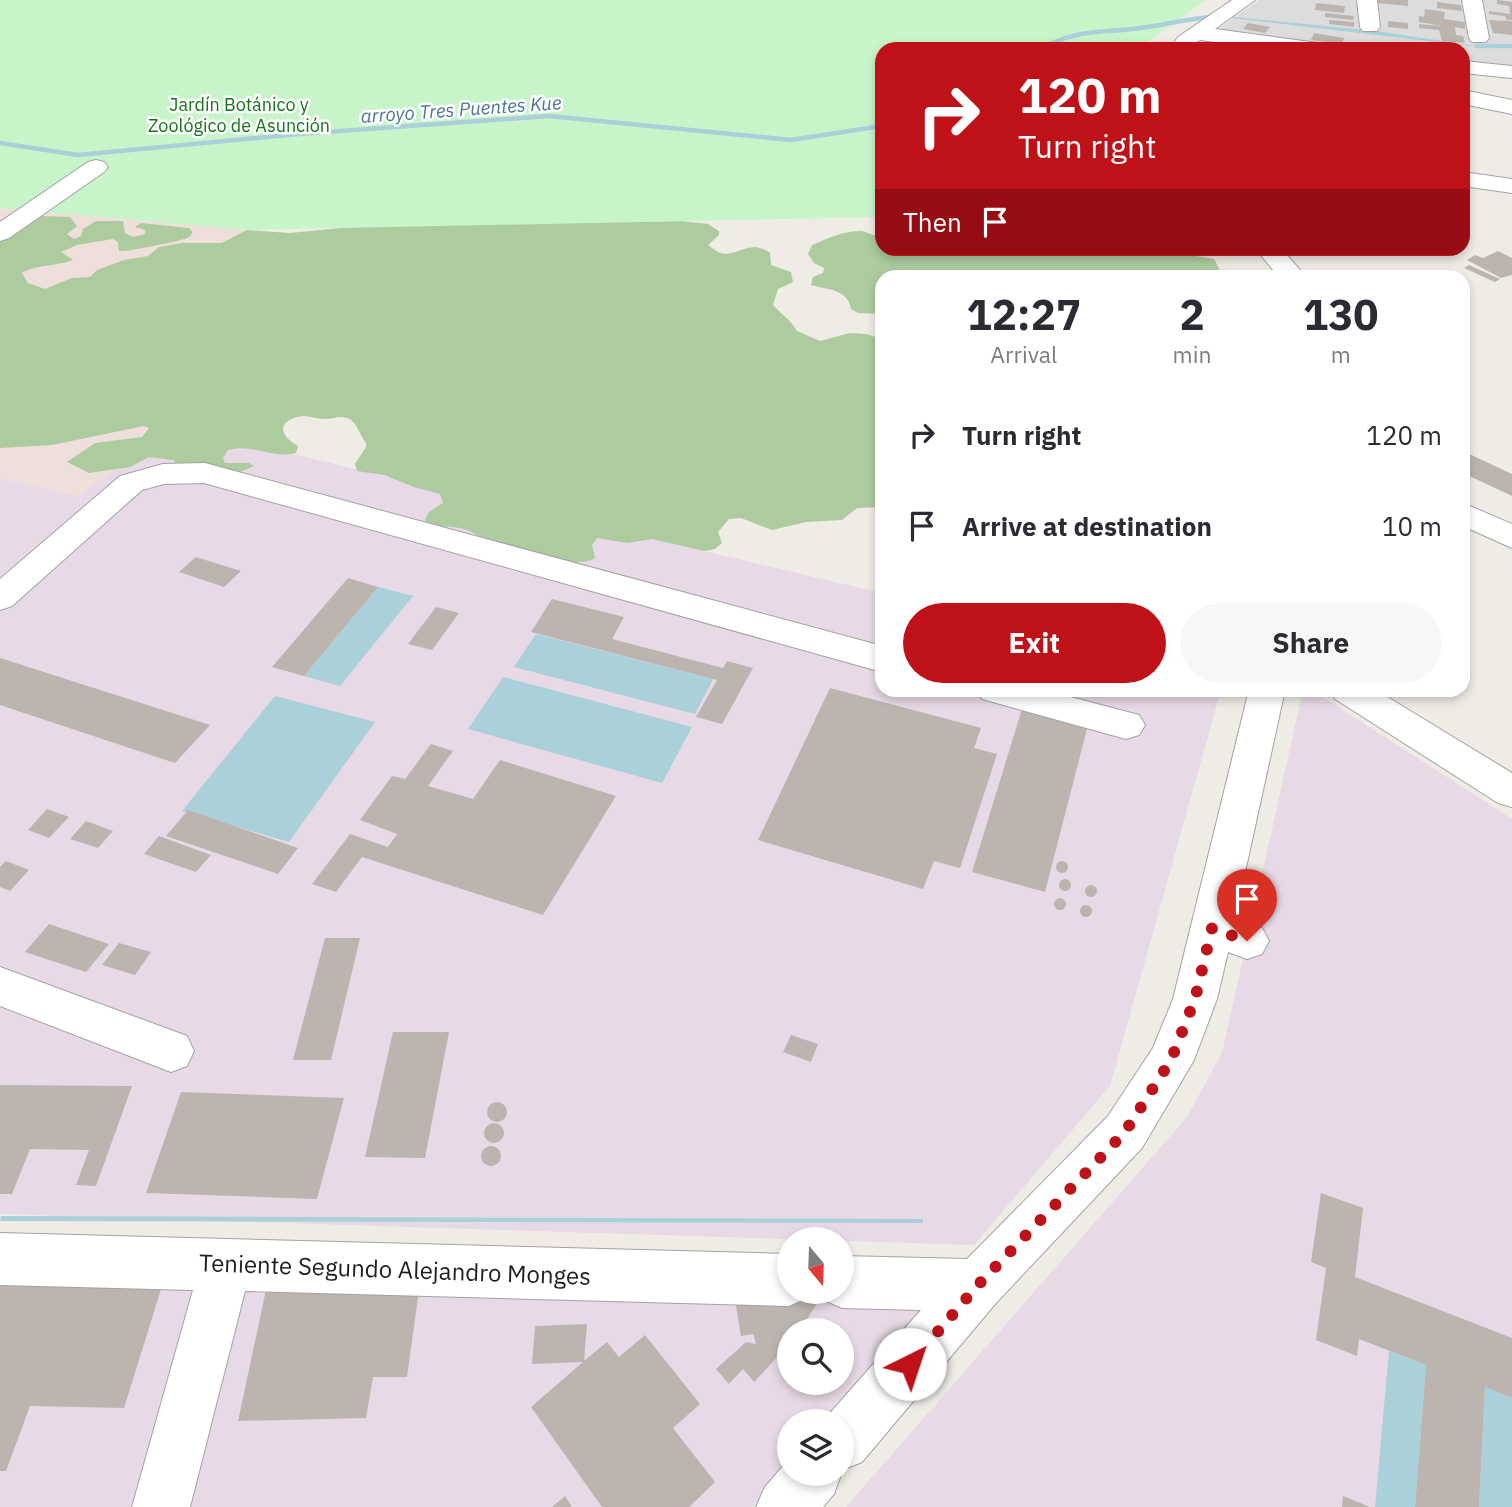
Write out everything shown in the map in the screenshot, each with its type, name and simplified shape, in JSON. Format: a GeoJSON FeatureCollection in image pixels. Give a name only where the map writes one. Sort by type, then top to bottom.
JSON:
{"type":"FeatureCollection","features":[{"type":"Feature","properties":{"kind":"street"},"geometry":{"type":"LineString","coordinates":[[1367,0],[1370,27]]}},
{"type":"Feature","properties":{"kind":"street"},"geometry":{"type":"LineString","coordinates":[[1472,0],[1479,38]]}},
{"type":"Feature","properties":{"kind":"street"},"geometry":{"type":"LineString","coordinates":[[1185,42],[1220,16],[1297,42]]}},
{"type":"Feature","properties":{"kind":"street"},"geometry":{"type":"LineString","coordinates":[[1470,67],[1503,66]]}},
{"type":"Feature","properties":{"kind":"street"},"geometry":{"type":"LineString","coordinates":[[1470,98],[1512,107]]}},
{"type":"Feature","properties":{"kind":"street"},"geometry":{"type":"LineString","coordinates":[[0,233],[96,167]]}},
{"type":"Feature","properties":{"kind":"street"},"geometry":{"type":"LineString","coordinates":[[1470,180],[1512,186]]}},
{"type":"Feature","properties":{"kind":"street"},"geometry":{"type":"LineString","coordinates":[[1274,256],[1287,270]]}},
{"type":"Feature","properties":{"kind":"street"},"geometry":{"type":"LineString","coordinates":[[0,598],[131,483],[163,474],[205,472],[493,554],[875,657]]}},
{"type":"Feature","properties":{"kind":"street"},"geometry":{"type":"LineString","coordinates":[[1470,500],[1512,519]]}},
{"type":"Feature","properties":{"kind":"street"},"geometry":{"type":"LineString","coordinates":[[1470,516],[1512,537]]}},
{"type":"Feature","properties":{"kind":"street"},"geometry":{"type":"LineString","coordinates":[[1021,697],[1126,725]]}},
{"type":"Feature","properties":{"kind":"street"},"geometry":{"type":"LineString","coordinates":[[854,1428],[978,1285],[1125,1132],[1171,1060],[1195,999],[1230,934],[1266,697]]}},
{"type":"Feature","properties":{"kind":"street"},"geometry":{"type":"LineString","coordinates":[[1359,697],[1512,792]]}},
{"type":"Feature","properties":{"kind":"street"},"geometry":{"type":"LineString","coordinates":[[0,986],[171,1051]]}},
{"type":"Feature","properties":{"kind":"street","name":"Teniente Segundo Alejandro Monges"},"geometry":{"type":"LineString","coordinates":[[0,1259],[777,1280]]}},
{"type":"Feature","properties":{"kind":"street"},"geometry":{"type":"LineString","coordinates":[[161,1507],[226,1264]]}},
{"type":"Feature","properties":{"kind":"street"},"geometry":{"type":"LineString","coordinates":[[854,1282],[978,1285]]}},
{"type":"Feature","properties":{"kind":"street"},"geometry":{"type":"LineString","coordinates":[[785,1507],[803,1486]]}},
{"type":"Feature","properties":{"kind":"shaded area"},"geometry":{"type":"Polygon","coordinates":[[[1259,0],[1512,0],[1512,70],[1470,65],[1470,42],[1293,42],[1216,31],[1259,0]]]}},
{"type":"Feature","properties":{"kind":"shaded area"},"geometry":{"type":"Polygon","coordinates":[[[0,208],[247,230],[173,426],[78,496],[0,478],[0,208]]]}},
{"type":"Feature","properties":{"kind":"shaded area"},"geometry":{"type":"Polygon","coordinates":[[[173,426],[875,591],[875,697],[1219,697],[1110,1086],[974,1245],[854,1241],[854,1227],[777,1227],[777,1239],[0,1214],[0,478],[78,496],[173,426]]]}},
{"type":"Feature","properties":{"kind":"shaded area"},"geometry":{"type":"Polygon","coordinates":[[[1301,697],[1323,697],[1512,819],[1512,1507],[846,1507],[1187,1117],[1222,1053],[1301,697]]]}},
{"type":"Feature","properties":{"kind":"shaded area"},"geometry":{"type":"Polygon","coordinates":[[[0,1280],[196,1287],[142,1507],[0,1507],[0,1280]]]}},
{"type":"Feature","properties":{"kind":"shaded area"},"geometry":{"type":"Polygon","coordinates":[[[274,1289],[777,1295],[777,1304],[854,1304],[854,1296],[900,1297],[917,1305],[919,1321],[854,1394],[854,1318],[777,1318],[777,1395],[853,1395],[841,1409],[777,1409],[777,1479],[752,1507],[182,1507],[239,1298],[248,1292],[274,1289]]]}},
{"type":"Feature","properties":{"kind":"green space","name":"Jardín Botánico y Zoológico de Asunción"},"geometry":{"type":"Polygon","coordinates":[[[0,0],[1206,0],[1147,42],[875,42],[875,217],[247,230],[0,208],[0,0]]]}},
{"type":"Feature","properties":{"kind":"green space"},"geometry":{"type":"Polygon","coordinates":[[[9,217],[70,217],[77,226],[67,234],[74,239],[81,236],[83,229],[96,221],[123,221],[125,233],[133,237],[145,234],[145,230],[135,227],[141,223],[189,228],[193,232],[185,239],[124,251],[119,251],[118,242],[113,239],[77,245],[61,252],[73,260],[33,268],[22,273],[28,283],[45,289],[72,278],[90,277],[97,270],[124,260],[148,256],[159,247],[183,243],[222,243],[247,230],[290,233],[362,226],[681,221],[708,224],[719,231],[719,235],[708,245],[717,251],[724,254],[755,247],[770,253],[771,265],[791,272],[793,282],[778,289],[773,305],[797,331],[820,341],[850,333],[875,337],[875,507],[857,508],[842,520],[806,522],[772,530],[741,518],[729,519],[718,532],[722,543],[715,549],[704,551],[652,539],[627,543],[597,538],[592,545],[595,558],[573,562],[507,548],[464,529],[426,523],[429,512],[443,503],[440,494],[384,475],[357,471],[355,464],[366,443],[353,422],[345,417],[325,419],[303,416],[289,420],[283,428],[286,437],[298,446],[296,453],[278,454],[245,448],[228,450],[223,458],[225,463],[249,463],[254,466],[238,473],[176,464],[174,460],[149,457],[130,467],[89,473],[67,462],[95,443],[142,437],[149,428],[144,426],[52,445],[0,448],[0,221],[9,217]]]}},
{"type":"Feature","properties":{"kind":"green space"},"geometry":{"type":"Polygon","coordinates":[[[855,231],[875,236],[875,256],[1196,256],[1214,259],[1220,270],[875,270],[875,314],[858,313],[851,309],[846,297],[841,293],[811,285],[813,277],[823,273],[824,268],[814,263],[808,254],[812,245],[855,231]]]}},
{"type":"Feature","properties":{"kind":"water"},"geometry":{"type":"Polygon","coordinates":[[[1232,18],[1376,31],[1448,42],[1437,42],[1232,18]]]}},
{"type":"Feature","properties":{"kind":"water"},"geometry":{"type":"Polygon","coordinates":[[[378,587],[413,596],[340,686],[304,676],[378,587]]]}},
{"type":"Feature","properties":{"kind":"water"},"geometry":{"type":"Polygon","coordinates":[[[536,634],[713,679],[695,714],[514,667],[536,634]]]}},
{"type":"Feature","properties":{"kind":"water"},"geometry":{"type":"Polygon","coordinates":[[[503,677],[692,727],[662,783],[468,729],[503,677]]]}},
{"type":"Feature","properties":{"kind":"water"},"geometry":{"type":"Polygon","coordinates":[[[275,696],[375,722],[289,842],[182,811],[275,696]]]}},
{"type":"Feature","properties":{"kind":"water"},"geometry":{"type":"Polygon","coordinates":[[[1,1216],[923,1219],[923,1223],[0,1221],[1,1216]]]}},
{"type":"Feature","properties":{"kind":"water"},"geometry":{"type":"Polygon","coordinates":[[[1389,1351],[1426,1365],[1415,1507],[1375,1507],[1389,1351]]]}},
{"type":"Feature","properties":{"kind":"water"},"geometry":{"type":"Polygon","coordinates":[[[1485,1387],[1512,1398],[1512,1507],[1479,1507],[1485,1387]]]}},
{"type":"Feature","properties":{"kind":"building"},"geometry":{"type":"Polygon","coordinates":[[[1376,0],[1408,0],[1408,6],[1376,3],[1376,0]]]}},
{"type":"Feature","properties":{"kind":"building"},"geometry":{"type":"Polygon","coordinates":[[[1497,0],[1512,2],[1512,20],[1507,20],[1505,16],[1489,14],[1489,11],[1510,14],[1509,6],[1497,4],[1497,0]]]}},
{"type":"Feature","properties":{"kind":"building"},"geometry":{"type":"Polygon","coordinates":[[[1437,2],[1461,5],[1462,11],[1437,8],[1437,2]]]}},
{"type":"Feature","properties":{"kind":"building"},"geometry":{"type":"Polygon","coordinates":[[[1316,3],[1345,6],[1344,13],[1315,10],[1316,3]]]}},
{"type":"Feature","properties":{"kind":"building"},"geometry":{"type":"Polygon","coordinates":[[[1425,9],[1445,12],[1444,19],[1465,22],[1465,29],[1455,27],[1456,35],[1463,36],[1465,42],[1442,41],[1439,30],[1419,28],[1419,24],[1443,26],[1419,22],[1419,16],[1424,17],[1425,9]]]}},
{"type":"Feature","properties":{"kind":"building"},"geometry":{"type":"Polygon","coordinates":[[[1325,13],[1354,16],[1353,20],[1325,17],[1325,13]]]}},
{"type":"Feature","properties":{"kind":"building"},"geometry":{"type":"Polygon","coordinates":[[[1329,20],[1354,22],[1354,27],[1329,24],[1329,20]]]}},
{"type":"Feature","properties":{"kind":"building"},"geometry":{"type":"Polygon","coordinates":[[[1489,20],[1512,21],[1512,35],[1493,33],[1489,20]]]}},
{"type":"Feature","properties":{"kind":"building"},"geometry":{"type":"Polygon","coordinates":[[[1388,21],[1408,23],[1408,29],[1388,27],[1388,21]]]}},
{"type":"Feature","properties":{"kind":"building"},"geometry":{"type":"Polygon","coordinates":[[[1248,23],[1270,27],[1265,33],[1243,29],[1248,23]]]}},
{"type":"Feature","properties":{"kind":"building"},"geometry":{"type":"Polygon","coordinates":[[[1314,33],[1344,38],[1343,42],[1311,40],[1314,33]]]}},
{"type":"Feature","properties":{"kind":"building"},"geometry":{"type":"Polygon","coordinates":[[[1498,251],[1512,258],[1512,275],[1501,278],[1467,260],[1475,255],[1483,258],[1498,251]]]}},
{"type":"Feature","properties":{"kind":"building"},"geometry":{"type":"Polygon","coordinates":[[[1469,265],[1500,279],[1495,282],[1464,268],[1469,265]]]}},
{"type":"Feature","properties":{"kind":"building"},"geometry":{"type":"Polygon","coordinates":[[[1470,454],[1512,474],[1512,496],[1470,476],[1470,454]]]}},
{"type":"Feature","properties":{"kind":"building"},"geometry":{"type":"Polygon","coordinates":[[[196,557],[241,571],[224,587],[179,572],[196,557]]]}},
{"type":"Feature","properties":{"kind":"building"},"geometry":{"type":"Polygon","coordinates":[[[348,578],[378,587],[304,676],[272,667],[348,578]]]}},
{"type":"Feature","properties":{"kind":"building"},"geometry":{"type":"Polygon","coordinates":[[[552,599],[624,617],[612,639],[723,668],[727,661],[753,668],[722,724],[696,717],[717,680],[531,632],[552,599]]]}},
{"type":"Feature","properties":{"kind":"building"},"geometry":{"type":"Polygon","coordinates":[[[436,607],[459,613],[432,650],[408,644],[436,607]]]}},
{"type":"Feature","properties":{"kind":"building"},"geometry":{"type":"Polygon","coordinates":[[[0,658],[210,725],[175,763],[0,705],[0,658]]]}},
{"type":"Feature","properties":{"kind":"building"},"geometry":{"type":"Polygon","coordinates":[[[830,688],[981,728],[974,748],[997,754],[960,868],[934,861],[923,889],[758,840],[830,688]]]}},
{"type":"Feature","properties":{"kind":"building"},"geometry":{"type":"Polygon","coordinates":[[[1022,709],[1088,725],[1045,892],[972,872],[1022,709]]]}},
{"type":"Feature","properties":{"kind":"building"},"geometry":{"type":"Polygon","coordinates":[[[431,744],[453,751],[428,786],[473,799],[500,760],[616,796],[543,915],[362,857],[336,892],[312,884],[350,834],[388,847],[397,834],[360,820],[392,776],[405,779],[431,744]]]}},
{"type":"Feature","properties":{"kind":"building"},"geometry":{"type":"Polygon","coordinates":[[[47,809],[69,817],[49,838],[28,830],[47,809]]]}},
{"type":"Feature","properties":{"kind":"building"},"geometry":{"type":"Polygon","coordinates":[[[188,810],[298,848],[278,874],[166,836],[188,810]]]}},
{"type":"Feature","properties":{"kind":"building"},"geometry":{"type":"Polygon","coordinates":[[[86,821],[113,831],[98,848],[70,839],[86,821]]]}},
{"type":"Feature","properties":{"kind":"building"},"geometry":{"type":"Polygon","coordinates":[[[159,836],[211,855],[196,872],[144,854],[159,836]]]}},
{"type":"Feature","properties":{"kind":"building"},"geometry":{"type":"Polygon","coordinates":[[[6,861],[29,870],[10,891],[0,887],[0,867],[6,861]]]}},
{"type":"Feature","properties":{"kind":"building"},"geometry":{"type":"Polygon","coordinates":[[[1062,861],[1068,867],[1062,873],[1056,867],[1062,861]]]}},
{"type":"Feature","properties":{"kind":"building"},"geometry":{"type":"Polygon","coordinates":[[[1065,879],[1071,885],[1065,891],[1059,885],[1065,879]]]}},
{"type":"Feature","properties":{"kind":"building"},"geometry":{"type":"Polygon","coordinates":[[[1091,885],[1097,891],[1091,897],[1085,891],[1091,885]]]}},
{"type":"Feature","properties":{"kind":"building"},"geometry":{"type":"Polygon","coordinates":[[[1060,898],[1066,904],[1060,910],[1054,904],[1060,898]]]}},
{"type":"Feature","properties":{"kind":"building"},"geometry":{"type":"Polygon","coordinates":[[[1086,905],[1092,911],[1086,917],[1080,911],[1086,905]]]}},
{"type":"Feature","properties":{"kind":"building"},"geometry":{"type":"Polygon","coordinates":[[[49,924],[109,944],[86,972],[25,952],[49,924]]]}},
{"type":"Feature","properties":{"kind":"building"},"geometry":{"type":"Polygon","coordinates":[[[325,938],[360,938],[331,1060],[293,1060],[325,938]]]}},
{"type":"Feature","properties":{"kind":"building"},"geometry":{"type":"Polygon","coordinates":[[[119,943],[151,952],[135,975],[102,965],[119,943]]]}},
{"type":"Feature","properties":{"kind":"building"},"geometry":{"type":"Polygon","coordinates":[[[393,1032],[449,1032],[425,1158],[365,1157],[393,1032]]]}},
{"type":"Feature","properties":{"kind":"building"},"geometry":{"type":"Polygon","coordinates":[[[791,1035],[818,1044],[811,1062],[783,1052],[791,1035]]]}},
{"type":"Feature","properties":{"kind":"building"},"geometry":{"type":"Polygon","coordinates":[[[0,1085],[132,1086],[96,1186],[76,1185],[89,1150],[30,1149],[12,1194],[0,1194],[0,1085]]]}},
{"type":"Feature","properties":{"kind":"building"},"geometry":{"type":"Polygon","coordinates":[[[181,1092],[344,1098],[317,1199],[146,1193],[181,1092]]]}},
{"type":"Feature","properties":{"kind":"building"},"geometry":{"type":"Polygon","coordinates":[[[497,1102],[504,1105],[507,1112],[504,1119],[497,1122],[490,1119],[487,1112],[490,1105],[497,1102]]]}},
{"type":"Feature","properties":{"kind":"building"},"geometry":{"type":"Polygon","coordinates":[[[494,1123],[501,1126],[504,1133],[501,1140],[494,1143],[487,1140],[484,1133],[487,1126],[494,1123]]]}},
{"type":"Feature","properties":{"kind":"building"},"geometry":{"type":"Polygon","coordinates":[[[491,1146],[498,1149],[501,1156],[498,1163],[491,1166],[484,1163],[481,1156],[484,1149],[491,1146]]]}},
{"type":"Feature","properties":{"kind":"building"},"geometry":{"type":"Polygon","coordinates":[[[1321,1193],[1363,1208],[1355,1277],[1512,1338],[1512,1398],[1485,1387],[1479,1507],[1415,1507],[1426,1365],[1359,1339],[1357,1356],[1316,1340],[1326,1268],[1311,1262],[1321,1193]]]}},
{"type":"Feature","properties":{"kind":"building"},"geometry":{"type":"Polygon","coordinates":[[[0,1280],[163,1283],[124,1408],[30,1406],[6,1471],[0,1471],[0,1280]]]}},
{"type":"Feature","properties":{"kind":"building"},"geometry":{"type":"Polygon","coordinates":[[[266,1290],[419,1290],[407,1377],[373,1377],[366,1418],[238,1421],[266,1290]]]}},
{"type":"Feature","properties":{"kind":"building"},"geometry":{"type":"Polygon","coordinates":[[[734,1294],[777,1295],[777,1304],[817,1304],[808,1318],[777,1318],[777,1357],[754,1382],[743,1369],[729,1384],[716,1369],[746,1342],[756,1344],[753,1334],[741,1336],[734,1294]]]}},
{"type":"Feature","properties":{"kind":"building"},"geometry":{"type":"Polygon","coordinates":[[[587,1324],[584,1361],[607,1342],[619,1357],[645,1335],[700,1404],[673,1428],[715,1482],[689,1507],[602,1507],[531,1407],[583,1362],[532,1364],[535,1326],[587,1324]]]}},
{"type":"Feature","properties":{"kind":"building"},"geometry":{"type":"Polygon","coordinates":[[[565,1496],[572,1507],[552,1507],[565,1496]]]}},
{"type":"Feature","properties":{"kind":"building"},"geometry":{"type":"Polygon","coordinates":[[[1343,1496],[1370,1507],[1342,1507],[1343,1496]]]}},
{"type":"Feature","properties":{"kind":"waterway","name":"arroyo Tres Puentes Kue"},"geometry":{"type":"LineString","coordinates":[[1055,42],[1080,34],[1217,17]]}},
{"type":"Feature","properties":{"kind":"waterway","name":"arroyo Tres Puentes Kue"},"geometry":{"type":"LineString","coordinates":[[1477,46],[1512,46]]}},
{"type":"Feature","properties":{"kind":"waterway","name":"arroyo Tres Puentes Kue"},"geometry":{"type":"LineString","coordinates":[[0,143],[78,155],[299,134],[549,116],[791,140],[875,127]]}},
{"type":"Feature","properties":{"kind":"route"},"geometry":{"type":"LineString","coordinates":[[910,1364],[978,1285],[1125,1132],[1171,1060],[1195,999],[1212,928],[1247,941]]}}]}
